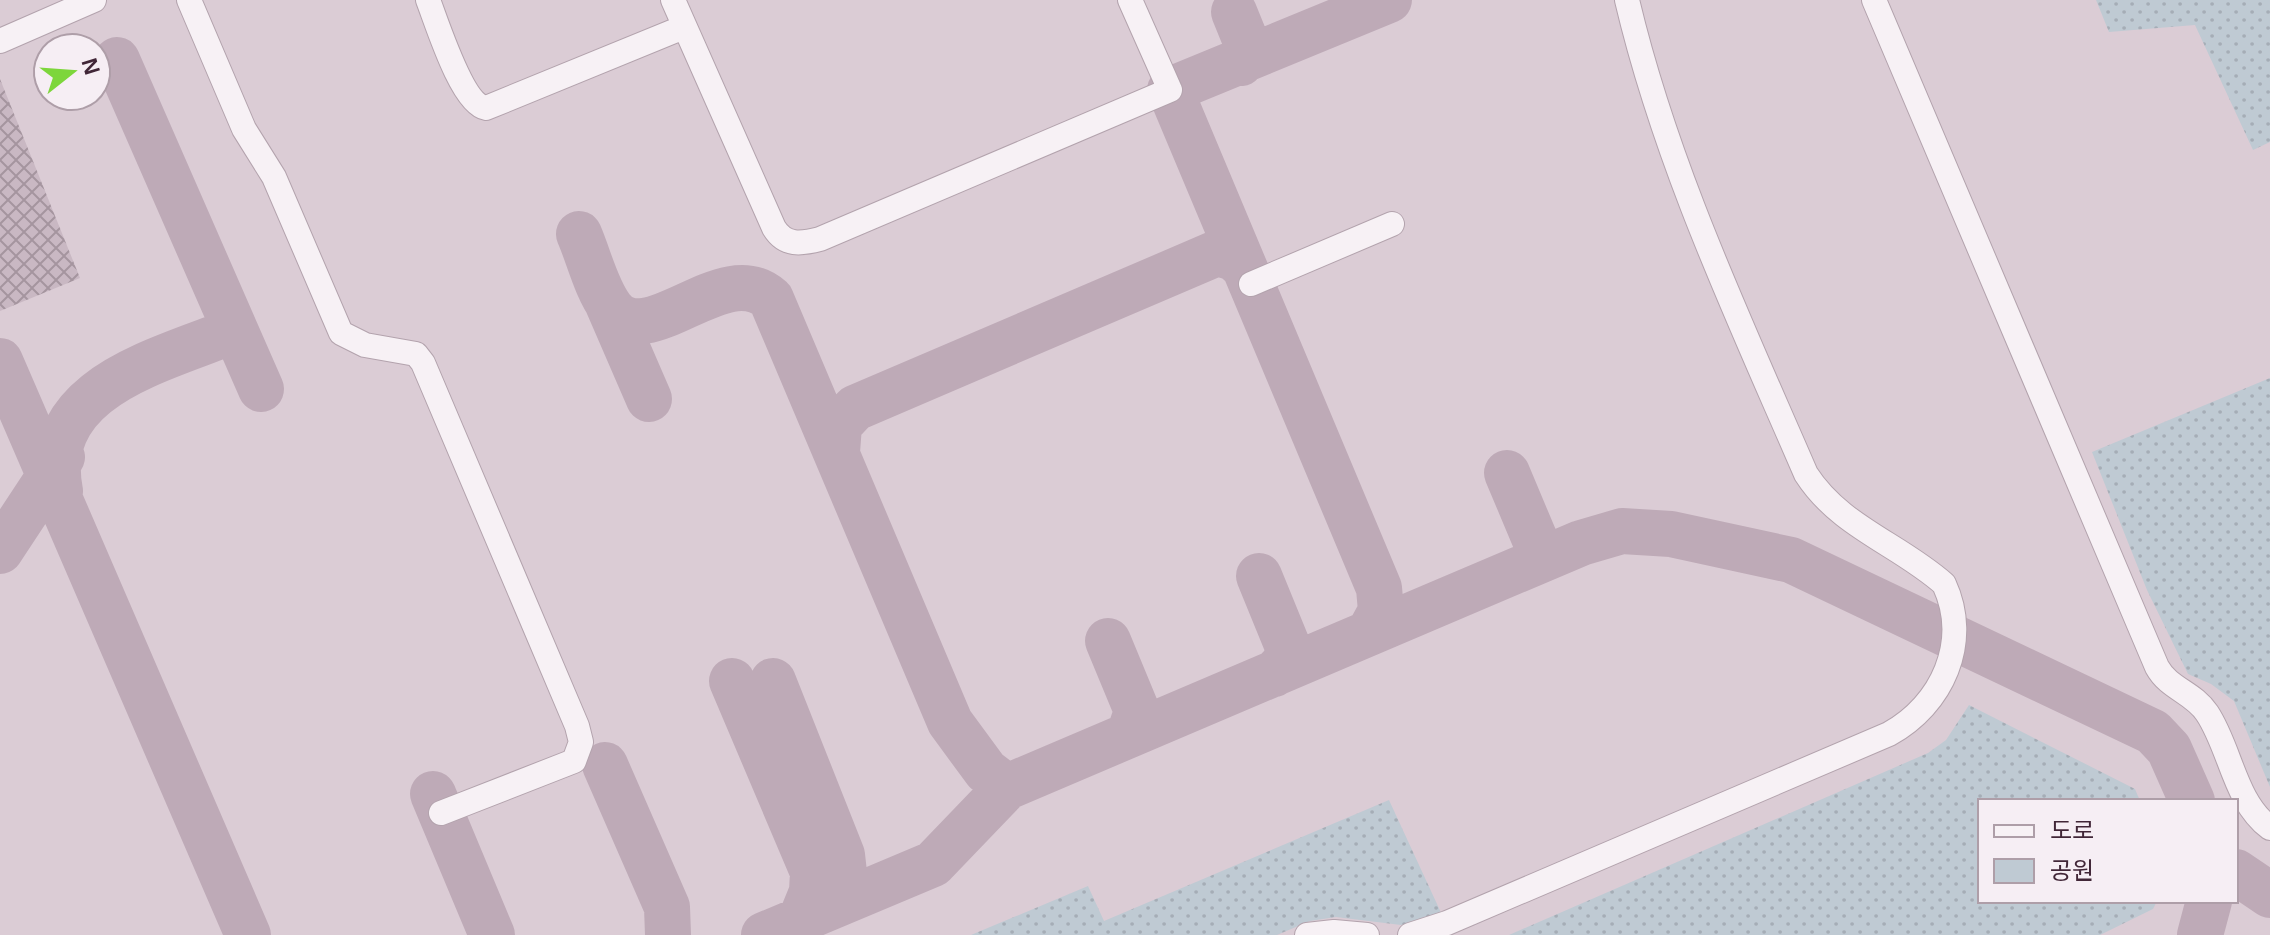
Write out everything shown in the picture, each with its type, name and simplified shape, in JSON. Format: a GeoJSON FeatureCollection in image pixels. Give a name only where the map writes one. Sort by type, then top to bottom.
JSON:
{"type":"FeatureCollection","features":[{"type":"Feature","properties":{"kind":"lane"},"geometry":{"type":"LineString","coordinates":[[0,41],[94,0]]}},
{"type":"Feature","properties":{"kind":"lane"},"geometry":{"type":"LineString","coordinates":[[189,0],[244,129],[274,177],[341,333],[365,345],[411,352],[423,363],[577,726],[581,742],[574,761],[441,813]]}},
{"type":"Feature","properties":{"kind":"lane"},"geometry":{"type":"LineString","coordinates":[[428,0],[464,86],[480,107],[495,105],[684,27]]}},
{"type":"Feature","properties":{"kind":"lane"},"geometry":{"type":"LineString","coordinates":[[673,0],[774,228],[779,236],[798,243],[820,239],[1170,90],[1130,0]]}},
{"type":"Feature","properties":{"kind":"lane"},"geometry":{"type":"LineString","coordinates":[[1410,935],[1447,923],[1889,734],[1929,701],[1950,661],[1955,626],[1944,584],[1844,517],[1816,490],[1806,474],[1675,163],[1647,81],[1627,0]]}},
{"type":"Feature","properties":{"kind":"lane"},"geometry":{"type":"LineString","coordinates":[[1874,0],[2157,667],[2169,685],[2204,708],[2251,809],[2270,828]]}},
{"type":"Feature","properties":{"kind":"lane"},"geometry":{"type":"LineString","coordinates":[[1251,284],[1392,224]]}},
{"type":"Feature","properties":{"kind":"lane"},"geometry":{"type":"LineString","coordinates":[[1307,935],[1334,932],[1367,935]]}},
{"type":"Feature","properties":{"kind":"shaded area"},"geometry":{"type":"Polygon","coordinates":[[[0,0],[2270,0],[2270,935],[0,935],[0,0]]]}},
{"type":"Feature","properties":{"kind":"green space"},"geometry":{"type":"Polygon","coordinates":[[[2096,0],[2270,0],[2270,142],[2253,150],[2195,25],[2109,32],[2096,0]]]}},
{"type":"Feature","properties":{"kind":"green space"},"geometry":{"type":"Polygon","coordinates":[[[2270,378],[2270,787],[2234,701],[2211,684],[2188,674],[2147,590],[2092,452],[2270,378]]]}},
{"type":"Feature","properties":{"kind":"green space"},"geometry":{"type":"Polygon","coordinates":[[[1969,705],[2135,789],[2139,799],[1978,799],[1978,903],[2156,903],[2153,909],[2100,935],[1509,935],[1928,753],[1946,740],[1969,705]]]}},
{"type":"Feature","properties":{"kind":"green space"},"geometry":{"type":"Polygon","coordinates":[[[1389,800],[1443,917],[1401,925],[1336,917],[1310,921],[1277,935],[971,935],[1088,886],[1104,921],[1389,800]]]}},
{"type":"Feature","properties":{"kind":"building"},"geometry":{"type":"Polygon","coordinates":[[[0,79],[80,278],[0,311],[0,79]]]}},
{"type":"Feature","properties":{"kind":"taxiway"},"geometry":{"type":"LineString","coordinates":[[1369,633],[1381,611],[1379,588],[1170,90],[1389,0]]}},
{"type":"Feature","properties":{"kind":"taxiway"},"geometry":{"type":"LineString","coordinates":[[1234,12],[1247,44],[1241,63]]}},
{"type":"Feature","properties":{"kind":"taxiway"},"geometry":{"type":"LineString","coordinates":[[117,60],[261,389]]}},
{"type":"Feature","properties":{"kind":"taxiway"},"geometry":{"type":"LineString","coordinates":[[579,234],[606,300],[627,320],[645,321],[731,289],[752,289],[771,299],[950,722],[986,771],[1007,787]]}},
{"type":"Feature","properties":{"kind":"taxiway"},"geometry":{"type":"LineString","coordinates":[[837,452],[839,425],[855,408],[1217,253],[1234,258],[1243,266]]}},
{"type":"Feature","properties":{"kind":"taxiway"},"geometry":{"type":"LineString","coordinates":[[607,302],[649,399]]}},
{"type":"Feature","properties":{"kind":"taxiway"},"geometry":{"type":"LineString","coordinates":[[60,491],[59,455],[68,426],[87,402],[112,383],[142,367],[235,330]]}},
{"type":"Feature","properties":{"kind":"taxiway"},"geometry":{"type":"LineString","coordinates":[[0,361],[248,935]]}},
{"type":"Feature","properties":{"kind":"taxiway"},"geometry":{"type":"LineString","coordinates":[[0,551],[62,457]]}},
{"type":"Feature","properties":{"kind":"taxiway"},"geometry":{"type":"LineString","coordinates":[[1507,473],[1536,542],[1536,562]]}},
{"type":"Feature","properties":{"kind":"taxiway"},"geometry":{"type":"LineString","coordinates":[[764,935],[933,864],[1007,787],[1581,543],[1622,531],[1671,534],[1791,560],[2153,732],[2169,749],[2191,799]]}},
{"type":"Feature","properties":{"kind":"taxiway"},"geometry":{"type":"LineString","coordinates":[[1259,576],[1288,647],[1286,661],[1274,674]]}},
{"type":"Feature","properties":{"kind":"taxiway"},"geometry":{"type":"LineString","coordinates":[[1108,641],[1137,711],[1129,735]]}},
{"type":"Feature","properties":{"kind":"taxiway"},"geometry":{"type":"LineString","coordinates":[[732,681],[813,872],[812,892],[801,919]]}},
{"type":"Feature","properties":{"kind":"taxiway"},"geometry":{"type":"LineString","coordinates":[[773,681],[842,855],[845,882],[830,907]]}},
{"type":"Feature","properties":{"kind":"taxiway"},"geometry":{"type":"LineString","coordinates":[[605,765],[667,907],[668,935]]}},
{"type":"Feature","properties":{"kind":"taxiway"},"geometry":{"type":"LineString","coordinates":[[433,794],[492,935]]}},
{"type":"Feature","properties":{"kind":"taxiway"},"geometry":{"type":"LineString","coordinates":[[2238,873],[2270,895]]}},
{"type":"Feature","properties":{"kind":"taxiway"},"geometry":{"type":"LineString","coordinates":[[2200,935],[2208,903]]}}]}
